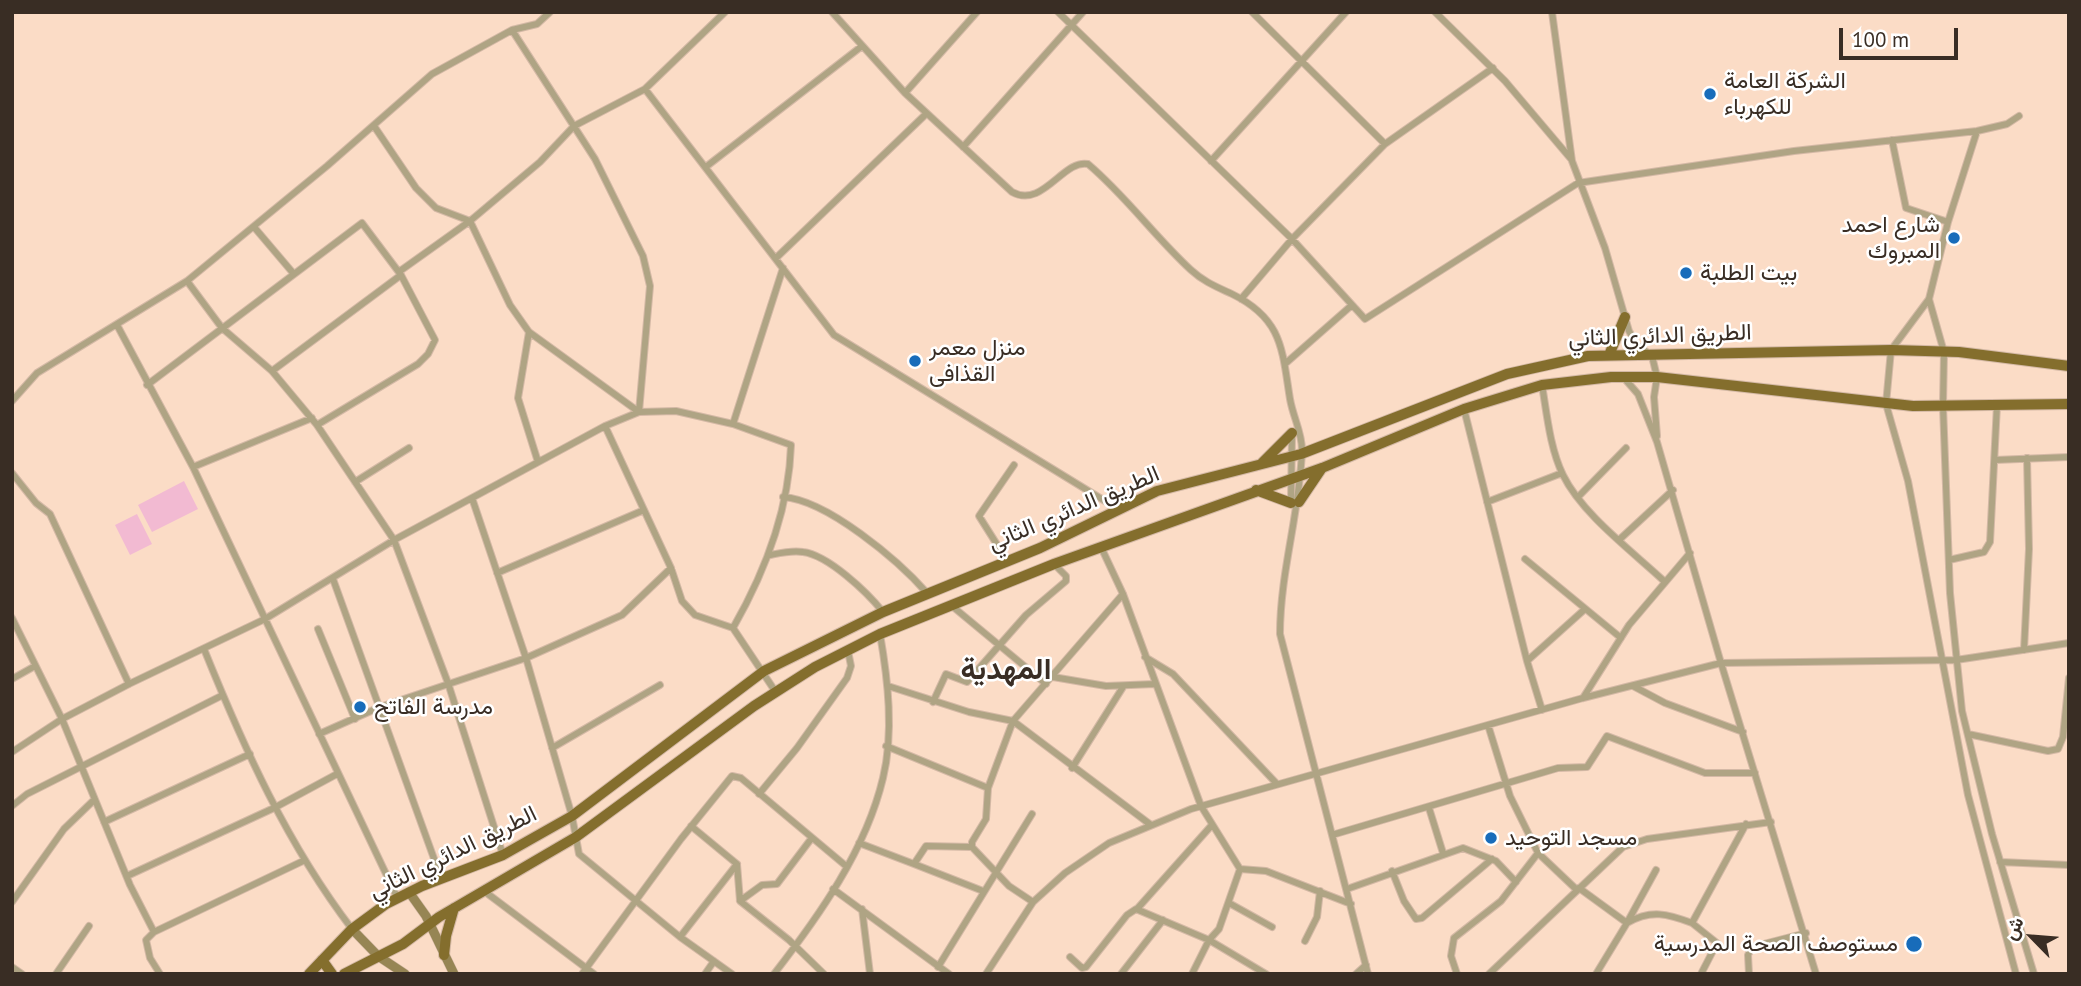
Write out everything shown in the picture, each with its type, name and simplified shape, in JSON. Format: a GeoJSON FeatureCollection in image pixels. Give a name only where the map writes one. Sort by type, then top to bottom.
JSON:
{"type":"FeatureCollection","features":[{"type":"Feature","properties":{"kind":"main road"},"geometry":{"type":"LineString","coordinates":[[1609,355],[1625,317]]}},
{"type":"Feature","properties":{"kind":"main road","name":"الطريق الدائري الثاني"},"geometry":{"type":"LineString","coordinates":[[309,974],[352,929],[397,897],[503,855],[572,816],[764,671],[883,612],[1008,562],[1157,491],[1296,456],[1507,374],[1559,360],[1609,355],[1891,350],[1944,352]]}},
{"type":"Feature","properties":{"kind":"main road"},"geometry":{"type":"LineString","coordinates":[[1944,352],[2069,366]]}},
{"type":"Feature","properties":{"kind":"main road","name":"الطريق الدائري الثاني"},"geometry":{"type":"LineString","coordinates":[[344,974],[576,837],[775,691],[880,634],[1100,546],[1322,468],[1464,409],[1542,385],[1582,379],[1657,377],[1886,404],[2069,404]]}},
{"type":"Feature","properties":{"kind":"main road"},"geometry":{"type":"LineString","coordinates":[[1258,467],[1292,433]]}},
{"type":"Feature","properties":{"kind":"main road"},"geometry":{"type":"LineString","coordinates":[[1256,490],[1295,505],[1322,468]]}},
{"type":"Feature","properties":{"kind":"main road"},"geometry":{"type":"LineString","coordinates":[[409,892],[431,924],[454,974]]}},
{"type":"Feature","properties":{"kind":"main road"},"geometry":{"type":"LineString","coordinates":[[444,954],[454,908]]}},
{"type":"Feature","properties":{"kind":"main road"},"geometry":{"type":"LineString","coordinates":[[352,929],[378,956],[405,974]]}},
{"type":"Feature","properties":{"kind":"main road"},"geometry":{"type":"LineString","coordinates":[[322,960],[332,974]]}},
{"type":"Feature","properties":{"kind":"street"},"geometry":{"type":"LineString","coordinates":[[12,401],[37,373],[187,281],[374,126],[432,74],[512,30],[537,24],[550,12]]}},
{"type":"Feature","properties":{"kind":"street"},"geometry":{"type":"LineString","coordinates":[[272,371],[470,220],[540,162],[574,126],[645,89],[725,12]]}},
{"type":"Feature","properties":{"kind":"street"},"geometry":{"type":"LineString","coordinates":[[832,12],[905,93],[1012,192],[1024,197],[1046,187],[1078,164],[1088,164],[1123,196],[1190,269],[1217,288],[1241,299],[1276,332],[1286,363],[1295,419],[1300,432],[1296,456],[1295,505],[1282,598],[1280,634],[1368,974]]}},
{"type":"Feature","properties":{"kind":"street"},"geometry":{"type":"LineString","coordinates":[[905,93],[976,12]]}},
{"type":"Feature","properties":{"kind":"street"},"geometry":{"type":"LineString","coordinates":[[1058,12],[1292,239],[1361,316],[1368,318],[1578,183],[1794,151],[1977,131],[2007,124],[2019,117]]}},
{"type":"Feature","properties":{"kind":"street"},"geometry":{"type":"LineString","coordinates":[[963,146],[1083,12]]}},
{"type":"Feature","properties":{"kind":"street"},"geometry":{"type":"LineString","coordinates":[[1252,12],[1385,144]]}},
{"type":"Feature","properties":{"kind":"street"},"geometry":{"type":"LineString","coordinates":[[1211,161],[1346,12]]}},
{"type":"Feature","properties":{"kind":"street"},"geometry":{"type":"LineString","coordinates":[[1435,12],[1493,68],[1572,161]]}},
{"type":"Feature","properties":{"kind":"street"},"geometry":{"type":"LineString","coordinates":[[1552,12],[1572,161],[1578,183],[1605,248],[1625,317],[1637,345],[1652,356],[1657,377],[1654,397],[1657,442]]}},
{"type":"Feature","properties":{"kind":"street"},"geometry":{"type":"LineString","coordinates":[[512,30],[594,159],[648,272],[650,286],[639,412]]}},
{"type":"Feature","properties":{"kind":"street"},"geometry":{"type":"LineString","coordinates":[[707,166],[862,46]]}},
{"type":"Feature","properties":{"kind":"street"},"geometry":{"type":"LineString","coordinates":[[1241,299],[1292,239],[1385,144],[1493,68]]}},
{"type":"Feature","properties":{"kind":"street"},"geometry":{"type":"LineString","coordinates":[[645,89],[707,166],[834,335],[1119,510]]}},
{"type":"Feature","properties":{"kind":"street"},"geometry":{"type":"LineString","coordinates":[[776,258],[926,114]]}},
{"type":"Feature","properties":{"kind":"street"},"geometry":{"type":"LineString","coordinates":[[374,126],[416,188],[436,208],[470,220],[510,305],[528,332],[639,412]]}},
{"type":"Feature","properties":{"kind":"street"},"geometry":{"type":"LineString","coordinates":[[1977,131],[1948,222],[1929,299],[1891,350],[1886,404],[1903,456],[1968,795],[2016,974]]}},
{"type":"Feature","properties":{"kind":"street"},"geometry":{"type":"LineString","coordinates":[[1892,140],[1906,208],[1948,222]]}},
{"type":"Feature","properties":{"kind":"street"},"geometry":{"type":"LineString","coordinates":[[147,385],[362,223],[401,273],[435,341],[418,364],[317,425]]}},
{"type":"Feature","properties":{"kind":"street"},"geometry":{"type":"LineString","coordinates":[[254,227],[293,274]]}},
{"type":"Feature","properties":{"kind":"street"},"geometry":{"type":"LineString","coordinates":[[733,424],[783,268]]}},
{"type":"Feature","properties":{"kind":"street"},"geometry":{"type":"LineString","coordinates":[[187,281],[222,328],[272,371],[312,418],[394,540],[448,682],[503,855]]}},
{"type":"Feature","properties":{"kind":"street"},"geometry":{"type":"LineString","coordinates":[[1929,299],[1944,352],[1942,406],[1956,660],[1968,734],[2000,862],[2034,974]]}},
{"type":"Feature","properties":{"kind":"street"},"geometry":{"type":"LineString","coordinates":[[1286,363],[1352,305]]}},
{"type":"Feature","properties":{"kind":"street"},"geometry":{"type":"LineString","coordinates":[[117,325],[193,467],[397,897]]}},
{"type":"Feature","properties":{"kind":"street"},"geometry":{"type":"LineString","coordinates":[[528,332],[518,398],[538,462]]}},
{"type":"Feature","properties":{"kind":"street"},"geometry":{"type":"LineString","coordinates":[[1624,378],[1638,394],[1657,442],[1721,663],[1806,933],[1816,974]]}},
{"type":"Feature","properties":{"kind":"street"},"geometry":{"type":"LineString","coordinates":[[1542,385],[1553,448],[1562,473],[1578,496],[1664,581]]}},
{"type":"Feature","properties":{"kind":"street"},"geometry":{"type":"LineString","coordinates":[[1949,560],[1984,552],[1990,542],[1997,405]]}},
{"type":"Feature","properties":{"kind":"street"},"geometry":{"type":"LineString","coordinates":[[1464,409],[1527,661],[1542,710]]}},
{"type":"Feature","properties":{"kind":"street"},"geometry":{"type":"LineString","coordinates":[[12,752],[62,719],[265,619],[394,540],[605,426],[639,412],[676,411],[733,424],[791,445],[770,555],[757,586],[733,628]]}},
{"type":"Feature","properties":{"kind":"street"},"geometry":{"type":"LineString","coordinates":[[193,467],[312,418]]}},
{"type":"Feature","properties":{"kind":"street"},"geometry":{"type":"LineString","coordinates":[[1295,419],[1292,433],[1296,456],[1295,505]]}},
{"type":"Feature","properties":{"kind":"street"},"geometry":{"type":"LineString","coordinates":[[605,426],[671,568],[682,601],[690,611],[709,622],[733,628],[775,691]]}},
{"type":"Feature","properties":{"kind":"street"},"geometry":{"type":"LineString","coordinates":[[355,482],[408,448]]}},
{"type":"Feature","properties":{"kind":"street"},"geometry":{"type":"LineString","coordinates":[[1578,496],[1626,448]]}},
{"type":"Feature","properties":{"kind":"street"},"geometry":{"type":"LineString","coordinates":[[1995,460],[2069,457]]}},
{"type":"Feature","properties":{"kind":"street"},"geometry":{"type":"LineString","coordinates":[[2024,650],[2029,549],[2027,458]]}},
{"type":"Feature","properties":{"kind":"street"},"geometry":{"type":"LineString","coordinates":[[1008,562],[979,516],[1014,465]]}},
{"type":"Feature","properties":{"kind":"street"},"geometry":{"type":"LineString","coordinates":[[12,473],[36,503],[50,514],[129,684]]}},
{"type":"Feature","properties":{"kind":"street"},"geometry":{"type":"LineString","coordinates":[[1487,502],[1562,473]]}},
{"type":"Feature","properties":{"kind":"street"},"geometry":{"type":"LineString","coordinates":[[1620,539],[1672,490]]}},
{"type":"Feature","properties":{"kind":"street"},"geometry":{"type":"LineString","coordinates":[[783,497],[815,505],[892,558],[927,593]]}},
{"type":"Feature","properties":{"kind":"street"},"geometry":{"type":"LineString","coordinates":[[472,498],[526,658],[572,816],[576,848],[582,858],[680,936],[733,974]]}},
{"type":"Feature","properties":{"kind":"street"},"geometry":{"type":"LineString","coordinates":[[497,573],[644,510]]}},
{"type":"Feature","properties":{"kind":"street"},"geometry":{"type":"LineString","coordinates":[[1100,546],[1123,594],[1201,806],[1240,869]]}},
{"type":"Feature","properties":{"kind":"street"},"geometry":{"type":"LineString","coordinates":[[770,555],[802,551],[820,558],[858,586],[883,612]]}},
{"type":"Feature","properties":{"kind":"street"},"geometry":{"type":"LineString","coordinates":[[1583,698],[1620,638],[1664,581],[1690,553]]}},
{"type":"Feature","properties":{"kind":"street"},"geometry":{"type":"LineString","coordinates":[[1525,559],[1620,638]]}},
{"type":"Feature","properties":{"kind":"street"},"geometry":{"type":"LineString","coordinates":[[933,702],[946,674],[967,682],[1026,615],[1067,579],[1054,564]]}},
{"type":"Feature","properties":{"kind":"street"},"geometry":{"type":"LineString","coordinates":[[319,734],[380,707],[448,682],[526,658],[622,615],[671,568]]}},
{"type":"Feature","properties":{"kind":"street"},"geometry":{"type":"LineString","coordinates":[[333,579],[440,878]]}},
{"type":"Feature","properties":{"kind":"street"},"geometry":{"type":"LineString","coordinates":[[1033,902],[995,873],[972,847],[972,842],[986,819],[988,788],[1013,721],[1123,594]]}},
{"type":"Feature","properties":{"kind":"street"},"geometry":{"type":"LineString","coordinates":[[952,607],[1046,684]]}},
{"type":"Feature","properties":{"kind":"street"},"geometry":{"type":"LineString","coordinates":[[1527,661],[1585,608]]}},
{"type":"Feature","properties":{"kind":"street"},"geometry":{"type":"LineString","coordinates":[[12,618],[62,719],[94,800],[153,932]]}},
{"type":"Feature","properties":{"kind":"street"},"geometry":{"type":"LineString","coordinates":[[317,629],[355,719]]}},
{"type":"Feature","properties":{"kind":"street"},"geometry":{"type":"LineString","coordinates":[[774,974],[833,889],[859,843],[879,794],[886,746],[888,687],[880,634]]}},
{"type":"Feature","properties":{"kind":"street"},"geometry":{"type":"LineString","coordinates":[[986,974],[1033,902],[1086,857],[1151,825],[1201,806],[1583,698],[1721,663],[1956,660],[2069,643]]}},
{"type":"Feature","properties":{"kind":"street"},"geometry":{"type":"LineString","coordinates":[[204,649],[274,808],[303,861],[352,929]]}},
{"type":"Feature","properties":{"kind":"street"},"geometry":{"type":"LineString","coordinates":[[759,794],[843,685],[851,666],[848,651]]}},
{"type":"Feature","properties":{"kind":"street"},"geometry":{"type":"LineString","coordinates":[[1145,657],[1173,674],[1277,784]]}},
{"type":"Feature","properties":{"kind":"street"},"geometry":{"type":"LineString","coordinates":[[12,678],[35,666]]}},
{"type":"Feature","properties":{"kind":"street"},"geometry":{"type":"LineString","coordinates":[[1053,677],[1123,687],[1155,684]]}},
{"type":"Feature","properties":{"kind":"street"},"geometry":{"type":"LineString","coordinates":[[1968,734],[2053,751],[2060,744],[2066,721],[2069,678]]}},
{"type":"Feature","properties":{"kind":"street"},"geometry":{"type":"LineString","coordinates":[[552,748],[660,685]]}},
{"type":"Feature","properties":{"kind":"street"},"geometry":{"type":"LineString","coordinates":[[1633,686],[1665,703],[1743,732]]}},
{"type":"Feature","properties":{"kind":"street"},"geometry":{"type":"LineString","coordinates":[[888,687],[933,702],[1013,721],[1151,825]]}},
{"type":"Feature","properties":{"kind":"street"},"geometry":{"type":"LineString","coordinates":[[1072,768],[1123,687]]}},
{"type":"Feature","properties":{"kind":"street"},"geometry":{"type":"LineString","coordinates":[[12,806],[27,794],[223,695]]}},
{"type":"Feature","properties":{"kind":"street"},"geometry":{"type":"LineString","coordinates":[[1488,725],[1506,785],[1538,853],[1578,889],[1628,923]]}},
{"type":"Feature","properties":{"kind":"street"},"geometry":{"type":"LineString","coordinates":[[1332,835],[1563,766],[1587,767],[1607,736],[1705,774],[1755,773]]}},
{"type":"Feature","properties":{"kind":"street"},"geometry":{"type":"LineString","coordinates":[[886,746],[988,788]]}},
{"type":"Feature","properties":{"kind":"street"},"geometry":{"type":"LineString","coordinates":[[104,822],[250,754]]}},
{"type":"Feature","properties":{"kind":"street"},"geometry":{"type":"LineString","coordinates":[[127,876],[274,808],[337,774]]}},
{"type":"Feature","properties":{"kind":"street"},"geometry":{"type":"LineString","coordinates":[[584,971],[691,826],[732,776],[741,778],[846,866]]}},
{"type":"Feature","properties":{"kind":"street"},"geometry":{"type":"LineString","coordinates":[[12,902],[64,829],[94,800]]}},
{"type":"Feature","properties":{"kind":"street"},"geometry":{"type":"LineString","coordinates":[[1429,808],[1443,853]]}},
{"type":"Feature","properties":{"kind":"street"},"geometry":{"type":"LineString","coordinates":[[938,967],[1031,814]]}},
{"type":"Feature","properties":{"kind":"street"},"geometry":{"type":"LineString","coordinates":[[1489,974],[1611,856],[1632,843],[1771,822]]}},
{"type":"Feature","properties":{"kind":"street"},"geometry":{"type":"LineString","coordinates":[[1692,923],[1746,824]]}},
{"type":"Feature","properties":{"kind":"street"},"geometry":{"type":"LineString","coordinates":[[691,826],[737,864],[740,901],[824,974]]}},
{"type":"Feature","properties":{"kind":"street"},"geometry":{"type":"LineString","coordinates":[[1070,957],[1082,968],[1086,967],[1127,915],[1137,909],[1212,826]]}},
{"type":"Feature","properties":{"kind":"street"},"geometry":{"type":"LineString","coordinates":[[740,901],[762,885],[777,884],[811,839]]}},
{"type":"Feature","properties":{"kind":"street"},"geometry":{"type":"LineString","coordinates":[[859,843],[983,891]]}},
{"type":"Feature","properties":{"kind":"street"},"geometry":{"type":"LineString","coordinates":[[914,864],[926,846],[972,847]]}},
{"type":"Feature","properties":{"kind":"street"},"geometry":{"type":"LineString","coordinates":[[1347,889],[1463,848],[1492,859],[1516,882]]}},
{"type":"Feature","properties":{"kind":"street"},"geometry":{"type":"LineString","coordinates":[[1457,974],[1451,956],[1454,938],[1501,901],[1538,853]]}},
{"type":"Feature","properties":{"kind":"street"},"geometry":{"type":"LineString","coordinates":[[1392,871],[1404,901],[1416,919],[1422,918],[1492,859]]}},
{"type":"Feature","properties":{"kind":"street"},"geometry":{"type":"LineString","coordinates":[[160,974],[146,948],[146,940],[153,932],[303,861]]}},
{"type":"Feature","properties":{"kind":"street"},"geometry":{"type":"LineString","coordinates":[[2000,862],[2069,865]]}},
{"type":"Feature","properties":{"kind":"street"},"geometry":{"type":"LineString","coordinates":[[680,936],[737,864]]}},
{"type":"Feature","properties":{"kind":"street"},"geometry":{"type":"LineString","coordinates":[[1240,869],[1260,869],[1351,904]]}},
{"type":"Feature","properties":{"kind":"street"},"geometry":{"type":"LineString","coordinates":[[1192,974],[1209,940],[1219,929],[1240,869]]}},
{"type":"Feature","properties":{"kind":"street"},"geometry":{"type":"LineString","coordinates":[[1597,974],[1656,870]]}},
{"type":"Feature","properties":{"kind":"street"},"geometry":{"type":"LineString","coordinates":[[833,889],[949,974]]}},
{"type":"Feature","properties":{"kind":"street"},"geometry":{"type":"LineString","coordinates":[[484,891],[584,971],[594,974]]}},
{"type":"Feature","properties":{"kind":"street"},"geometry":{"type":"LineString","coordinates":[[1306,941],[1317,917],[1320,891]]}},
{"type":"Feature","properties":{"kind":"street"},"geometry":{"type":"LineString","coordinates":[[1229,903],[1272,927]]}},
{"type":"Feature","properties":{"kind":"street"},"geometry":{"type":"LineString","coordinates":[[862,909],[870,974]]}},
{"type":"Feature","properties":{"kind":"street"},"geometry":{"type":"LineString","coordinates":[[1137,909],[1209,940],[1266,974]]}},
{"type":"Feature","properties":{"kind":"street"},"geometry":{"type":"LineString","coordinates":[[1628,923],[1641,915],[1654,912],[1692,923],[1717,943],[1701,974]]}},
{"type":"Feature","properties":{"kind":"street"},"geometry":{"type":"LineString","coordinates":[[1121,974],[1163,920]]}},
{"type":"Feature","properties":{"kind":"street"},"geometry":{"type":"LineString","coordinates":[[56,974],[89,926]]}},
{"type":"Feature","properties":{"kind":"street"},"geometry":{"type":"LineString","coordinates":[[1749,974],[1748,955],[1752,947],[1806,933]]}},
{"type":"Feature","properties":{"kind":"street"},"geometry":{"type":"LineString","coordinates":[[705,974],[714,961]]}},
{"type":"Feature","properties":{"kind":"street"},"geometry":{"type":"LineString","coordinates":[[1356,974],[1366,965]]}},
{"type":"Feature","properties":{"kind":"street"},"geometry":{"type":"LineString","coordinates":[[12,967],[22,974]]}},
{"type":"Feature","properties":{"kind":"shaded area"},"geometry":{"type":"Polygon","coordinates":[[[184,481],[198,509],[152,532],[138,505],[184,481]]]}},
{"type":"Feature","properties":{"kind":"shaded area"},"geometry":{"type":"Polygon","coordinates":[[[137,514],[152,544],[130,555],[115,525],[137,514]]]}},
{"type":"Feature","properties":{"kind":"place","name":"الشركة العامة للكهرباء"},"geometry":{"type":"Point","coordinates":[1710,94]}},
{"type":"Feature","properties":{"kind":"place","name":"شارع احمد المبروك"},"geometry":{"type":"Point","coordinates":[1954,238]}},
{"type":"Feature","properties":{"kind":"place","name":"بيت الطلبة"},"geometry":{"type":"Point","coordinates":[1686,273]}},
{"type":"Feature","properties":{"kind":"place","name":"منزل معمر القذافى"},"geometry":{"type":"Point","coordinates":[915,361]}},
{"type":"Feature","properties":{"kind":"place","name":"مدرسة الفاتح"},"geometry":{"type":"Point","coordinates":[360,707]}},
{"type":"Feature","properties":{"kind":"place","name":"مسجد التوحيد"},"geometry":{"type":"Point","coordinates":[1491,838]}},
{"type":"Feature","properties":{"kind":"place","name":"مستوصف الصحة المدرسية"},"geometry":{"type":"Point","coordinates":[1914,944]}},
{"type":"Feature","properties":{"kind":"district","name":"المهدية"},"geometry":{"type":"Point","coordinates":[1006,670]}}]}
